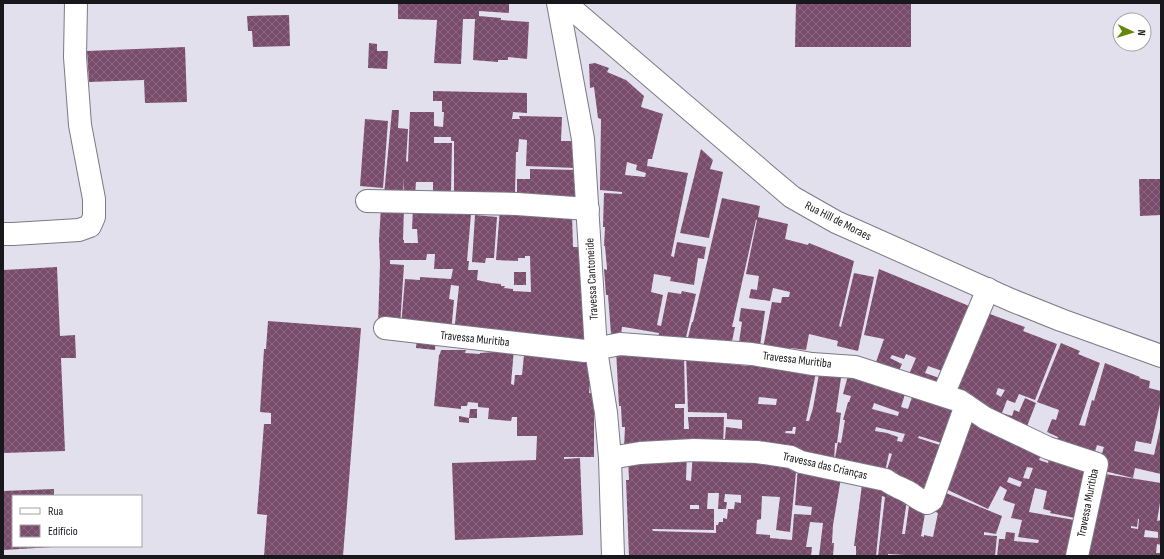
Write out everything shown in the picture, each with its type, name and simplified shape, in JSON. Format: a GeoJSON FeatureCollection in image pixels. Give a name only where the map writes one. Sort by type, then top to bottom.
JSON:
{"type":"FeatureCollection","features":[{"type":"Feature","properties":{"kind":"street"},"geometry":{"type":"LineString","coordinates":[[3,234],[79,230],[90,226],[94,216],[94,199],[80,125],[75,57],[76,3]]}},
{"type":"Feature","properties":{"kind":"street","name":"Travessa Cantoneide"},"geometry":{"type":"LineString","coordinates":[[558,3],[583,139],[596,350],[606,413],[610,458],[613,556]]}},
{"type":"Feature","properties":{"kind":"street","name":"Rua Hill de Moraes"},"geometry":{"type":"LineString","coordinates":[[565,3],[792,197],[836,222],[988,289],[1061,320],[1161,356]]}},
{"type":"Feature","properties":{"kind":"street"},"geometry":{"type":"LineString","coordinates":[[367,201],[517,204],[588,209]]}},
{"type":"Feature","properties":{"kind":"street"},"geometry":{"type":"LineString","coordinates":[[943,395],[988,289]]}},
{"type":"Feature","properties":{"kind":"street","name":"Travessa Muritiba"},"geometry":{"type":"LineString","coordinates":[[385,328],[585,351],[620,344],[752,354],[812,364],[855,367],[943,395],[960,401],[985,418],[1048,448],[1097,464],[1078,556]]}},
{"type":"Feature","properties":{"kind":"street","name":"Travessa das Crianças"},"geometry":{"type":"LineString","coordinates":[[610,458],[640,453],[694,450],[757,452],[791,457],[801,462],[886,480],[891,484],[909,492],[922,502],[928,503],[932,500],[966,405]]}},
{"type":"Feature","properties":{"kind":"building"},"geometry":{"type":"Polygon","coordinates":[[[398,3],[509,3],[509,13],[479,11],[479,16],[501,18],[501,20],[529,22],[527,59],[508,57],[508,60],[498,60],[498,62],[473,60],[475,19],[463,19],[461,64],[434,63],[437,20],[398,19],[398,3]]]}},
{"type":"Feature","properties":{"kind":"building"},"geometry":{"type":"Polygon","coordinates":[[[796,3],[911,3],[911,47],[795,47],[796,3]]]}},
{"type":"Feature","properties":{"kind":"building"},"geometry":{"type":"Polygon","coordinates":[[[289,15],[290,46],[253,47],[252,31],[248,31],[247,16],[289,15]]]}},
{"type":"Feature","properties":{"kind":"building"},"geometry":{"type":"Polygon","coordinates":[[[369,43],[377,44],[377,51],[388,51],[387,69],[368,68],[369,43]]]}},
{"type":"Feature","properties":{"kind":"building"},"geometry":{"type":"Polygon","coordinates":[[[185,47],[187,102],[145,103],[144,80],[89,82],[87,51],[185,47]]]}},
{"type":"Feature","properties":{"kind":"building"},"geometry":{"type":"Polygon","coordinates":[[[595,63],[609,68],[607,72],[626,80],[644,96],[641,107],[663,114],[652,159],[648,159],[647,166],[688,173],[671,256],[674,257],[677,242],[706,247],[704,259],[698,258],[694,285],[670,281],[671,277],[654,274],[651,292],[663,295],[657,325],[661,326],[668,292],[681,294],[682,291],[696,294],[684,346],[658,341],[659,333],[624,327],[622,327],[621,334],[611,334],[604,269],[607,270],[604,246],[605,227],[603,227],[604,193],[622,194],[622,192],[600,190],[601,119],[598,118],[594,87],[590,88],[589,64],[595,63]],[[627,162],[625,175],[645,177],[646,173],[636,170],[637,165],[627,162]]]}},
{"type":"Feature","properties":{"kind":"building"},"geometry":{"type":"Polygon","coordinates":[[[433,91],[527,93],[527,113],[513,112],[512,119],[520,119],[519,116],[562,117],[561,141],[577,141],[576,168],[526,166],[527,140],[519,139],[518,152],[516,152],[515,193],[517,192],[517,179],[530,179],[530,169],[576,170],[575,203],[454,192],[454,141],[451,141],[451,137],[434,137],[434,143],[452,143],[451,193],[433,193],[433,182],[416,182],[415,195],[404,194],[404,178],[403,196],[384,195],[392,110],[399,110],[398,128],[408,129],[406,161],[408,162],[410,112],[434,112],[434,126],[443,127],[444,112],[442,112],[442,101],[433,101],[433,91]]]}},
{"type":"Feature","properties":{"kind":"building"},"geometry":{"type":"Polygon","coordinates":[[[365,119],[388,121],[383,188],[360,186],[365,119]]]}},
{"type":"Feature","properties":{"kind":"building"},"geometry":{"type":"Polygon","coordinates":[[[701,149],[713,160],[710,169],[723,172],[709,238],[680,233],[701,149]]]}},
{"type":"Feature","properties":{"kind":"building"},"geometry":{"type":"Polygon","coordinates":[[[1139,179],[1161,179],[1161,215],[1140,216],[1139,179]]]}},
{"type":"Feature","properties":{"kind":"building"},"geometry":{"type":"Polygon","coordinates":[[[722,198],[760,206],[758,217],[788,224],[785,239],[808,245],[809,243],[854,261],[839,326],[841,327],[854,273],[874,277],[858,351],[837,346],[838,341],[809,334],[806,350],[791,348],[789,356],[762,353],[772,302],[781,303],[782,297],[789,297],[790,292],[773,288],[770,301],[749,298],[751,289],[757,290],[759,276],[746,274],[757,220],[732,327],[735,327],[731,346],[687,341],[693,322],[722,198]]]}},
{"type":"Feature","properties":{"kind":"building"},"geometry":{"type":"Polygon","coordinates":[[[381,207],[404,207],[404,243],[418,243],[417,229],[412,229],[413,208],[473,210],[473,215],[471,214],[467,261],[469,261],[468,270],[478,270],[477,280],[501,284],[501,286],[505,286],[504,288],[513,289],[513,291],[531,292],[530,256],[518,258],[518,261],[496,260],[500,208],[572,215],[573,247],[582,247],[589,341],[454,333],[459,286],[451,285],[449,299],[454,300],[451,333],[401,326],[405,279],[420,280],[420,277],[451,279],[453,269],[434,269],[435,254],[427,254],[426,260],[390,260],[390,264],[404,265],[400,326],[378,325],[381,207]]]}},
{"type":"Feature","properties":{"kind":"building"},"geometry":{"type":"Polygon","coordinates":[[[475,215],[497,217],[494,258],[486,258],[485,263],[472,262],[475,215]]]}},
{"type":"Feature","properties":{"kind":"building"},"geometry":{"type":"Polygon","coordinates":[[[57,267],[60,336],[75,335],[76,358],[61,358],[65,451],[3,453],[3,270],[57,267]]]}},
{"type":"Feature","properties":{"kind":"building"},"geometry":{"type":"Polygon","coordinates":[[[879,269],[974,308],[948,373],[928,366],[925,373],[945,380],[940,393],[907,379],[916,358],[906,354],[904,359],[892,355],[890,358],[902,364],[896,377],[874,368],[884,339],[864,335],[879,269]]]}},
{"type":"Feature","properties":{"kind":"building"},"geometry":{"type":"Polygon","coordinates":[[[514,272],[526,272],[526,285],[514,285],[514,272]]]}},
{"type":"Feature","properties":{"kind":"building"},"geometry":{"type":"Polygon","coordinates":[[[741,308],[765,311],[760,346],[739,342],[742,322],[739,321],[741,308]]]}},
{"type":"Feature","properties":{"kind":"building"},"geometry":{"type":"Polygon","coordinates":[[[982,311],[1025,327],[1023,331],[1057,344],[1035,400],[1019,394],[1015,403],[1007,400],[1002,413],[1012,416],[1014,410],[1019,412],[1025,398],[1036,403],[1024,434],[949,392],[982,311]],[[998,388],[996,394],[1001,397],[1005,390],[998,388]]]}},
{"type":"Feature","properties":{"kind":"building"},"geometry":{"type":"Polygon","coordinates":[[[268,321],[361,328],[343,556],[264,556],[267,515],[257,514],[264,424],[271,424],[271,413],[260,412],[264,349],[266,349],[268,321]]]}},
{"type":"Feature","properties":{"kind":"building"},"geometry":{"type":"Polygon","coordinates":[[[417,337],[436,338],[435,350],[416,348],[417,337]]]}},
{"type":"Feature","properties":{"kind":"building"},"geometry":{"type":"Polygon","coordinates":[[[1061,343],[1080,351],[1078,354],[1100,363],[1079,425],[1085,426],[1105,363],[1140,377],[1139,378],[1150,381],[1149,388],[1161,391],[1161,400],[1151,444],[1136,441],[1134,451],[1154,455],[1161,424],[1161,474],[1135,468],[1133,478],[1100,470],[1100,460],[1104,447],[1097,445],[1093,458],[1056,444],[1058,437],[1047,432],[1052,419],[1056,420],[1059,410],[1037,402],[1061,343]]]}},
{"type":"Feature","properties":{"kind":"building"},"geometry":{"type":"Polygon","coordinates":[[[495,348],[514,349],[511,384],[514,385],[515,375],[522,375],[524,355],[592,362],[589,393],[594,393],[594,457],[564,457],[564,459],[580,458],[583,535],[455,540],[452,463],[536,460],[537,436],[517,436],[517,417],[512,417],[511,421],[488,419],[489,408],[478,407],[478,403],[468,402],[467,406],[461,406],[461,409],[434,406],[439,355],[441,350],[466,350],[465,353],[480,354],[495,352],[495,348]]]}},
{"type":"Feature","properties":{"kind":"building"},"geometry":{"type":"Polygon","coordinates":[[[616,350],[684,355],[685,404],[675,404],[675,408],[684,408],[684,429],[689,429],[688,417],[724,417],[723,449],[624,448],[625,427],[622,427],[621,406],[619,406],[616,350]]]}},
{"type":"Feature","properties":{"kind":"building"},"geometry":{"type":"Polygon","coordinates":[[[686,354],[730,358],[730,364],[749,366],[750,358],[817,368],[806,421],[809,421],[813,408],[820,368],[842,371],[836,412],[841,413],[837,443],[835,443],[834,461],[724,450],[726,427],[742,429],[742,420],[727,419],[727,413],[688,412],[686,354]],[[759,397],[758,404],[776,405],[777,399],[759,397]],[[793,427],[792,431],[786,431],[785,433],[795,434],[796,427],[793,427]]]}},
{"type":"Feature","properties":{"kind":"building"},"geometry":{"type":"Polygon","coordinates":[[[850,368],[960,403],[948,445],[919,436],[918,438],[946,447],[925,496],[884,479],[892,454],[889,453],[884,477],[834,463],[838,442],[841,443],[845,420],[843,420],[851,396],[843,394],[850,368]],[[905,394],[901,407],[908,409],[912,397],[905,394]],[[874,403],[872,409],[898,416],[899,412],[874,403]],[[876,427],[875,431],[898,437],[897,441],[902,442],[905,434],[876,427]]]}},
{"type":"Feature","properties":{"kind":"building"},"geometry":{"type":"Polygon","coordinates":[[[470,409],[477,409],[477,418],[469,418],[470,409]]]}},
{"type":"Feature","properties":{"kind":"building"},"geometry":{"type":"Polygon","coordinates":[[[970,411],[1043,449],[1039,460],[1048,463],[1051,453],[1088,464],[1080,519],[1050,513],[1051,511],[1043,509],[1047,491],[1035,488],[1029,512],[1080,521],[1073,556],[997,556],[999,539],[1005,539],[1006,532],[1015,533],[1014,541],[1038,543],[1039,540],[1018,537],[1022,520],[1011,518],[1015,504],[1003,500],[1007,490],[1000,486],[988,509],[946,489],[957,466],[952,464],[970,411]],[[1027,467],[1023,478],[1029,479],[1033,468],[1027,467]],[[1009,477],[1007,482],[1020,487],[1022,482],[1009,477]]]}},
{"type":"Feature","properties":{"kind":"building"},"geometry":{"type":"Polygon","coordinates":[[[459,416],[469,418],[469,423],[459,422],[459,416]]]}},
{"type":"Feature","properties":{"kind":"building"},"geometry":{"type":"Polygon","coordinates":[[[693,452],[797,462],[790,532],[776,530],[780,497],[762,496],[761,519],[757,520],[756,534],[770,535],[770,538],[792,540],[794,514],[811,515],[812,507],[795,505],[798,466],[842,472],[833,525],[833,556],[819,556],[823,523],[810,522],[806,547],[812,547],[811,556],[629,556],[626,480],[629,480],[628,458],[687,453],[686,480],[691,481],[693,452]],[[708,493],[707,509],[714,509],[714,530],[652,529],[653,531],[716,533],[716,525],[718,525],[719,522],[723,522],[723,518],[727,519],[728,509],[734,509],[735,502],[741,503],[741,495],[725,494],[724,502],[727,502],[726,509],[718,509],[719,493],[708,493]],[[690,505],[690,509],[699,509],[699,505],[690,505]]]}},
{"type":"Feature","properties":{"kind":"building"},"geometry":{"type":"Polygon","coordinates":[[[1099,473],[1161,483],[1161,497],[1157,521],[1161,520],[1161,545],[1157,544],[1156,553],[1161,553],[1161,556],[1084,556],[1099,473]],[[1138,519],[1137,527],[1131,526],[1131,528],[1138,529],[1138,519]],[[1145,530],[1144,537],[1158,538],[1158,532],[1145,530]]]}},
{"type":"Feature","properties":{"kind":"building"},"geometry":{"type":"Polygon","coordinates":[[[863,477],[908,493],[902,534],[905,534],[909,506],[926,508],[921,536],[924,537],[924,535],[933,537],[938,513],[933,511],[941,491],[1002,516],[996,534],[984,532],[984,535],[997,536],[995,556],[922,556],[888,554],[888,556],[878,556],[885,497],[882,496],[876,556],[856,556],[856,546],[854,546],[863,477]]]}},
{"type":"Feature","properties":{"kind":"building"},"geometry":{"type":"Polygon","coordinates":[[[54,489],[54,495],[12,495],[12,547],[53,547],[3,550],[3,491],[54,489]]]}}]}
